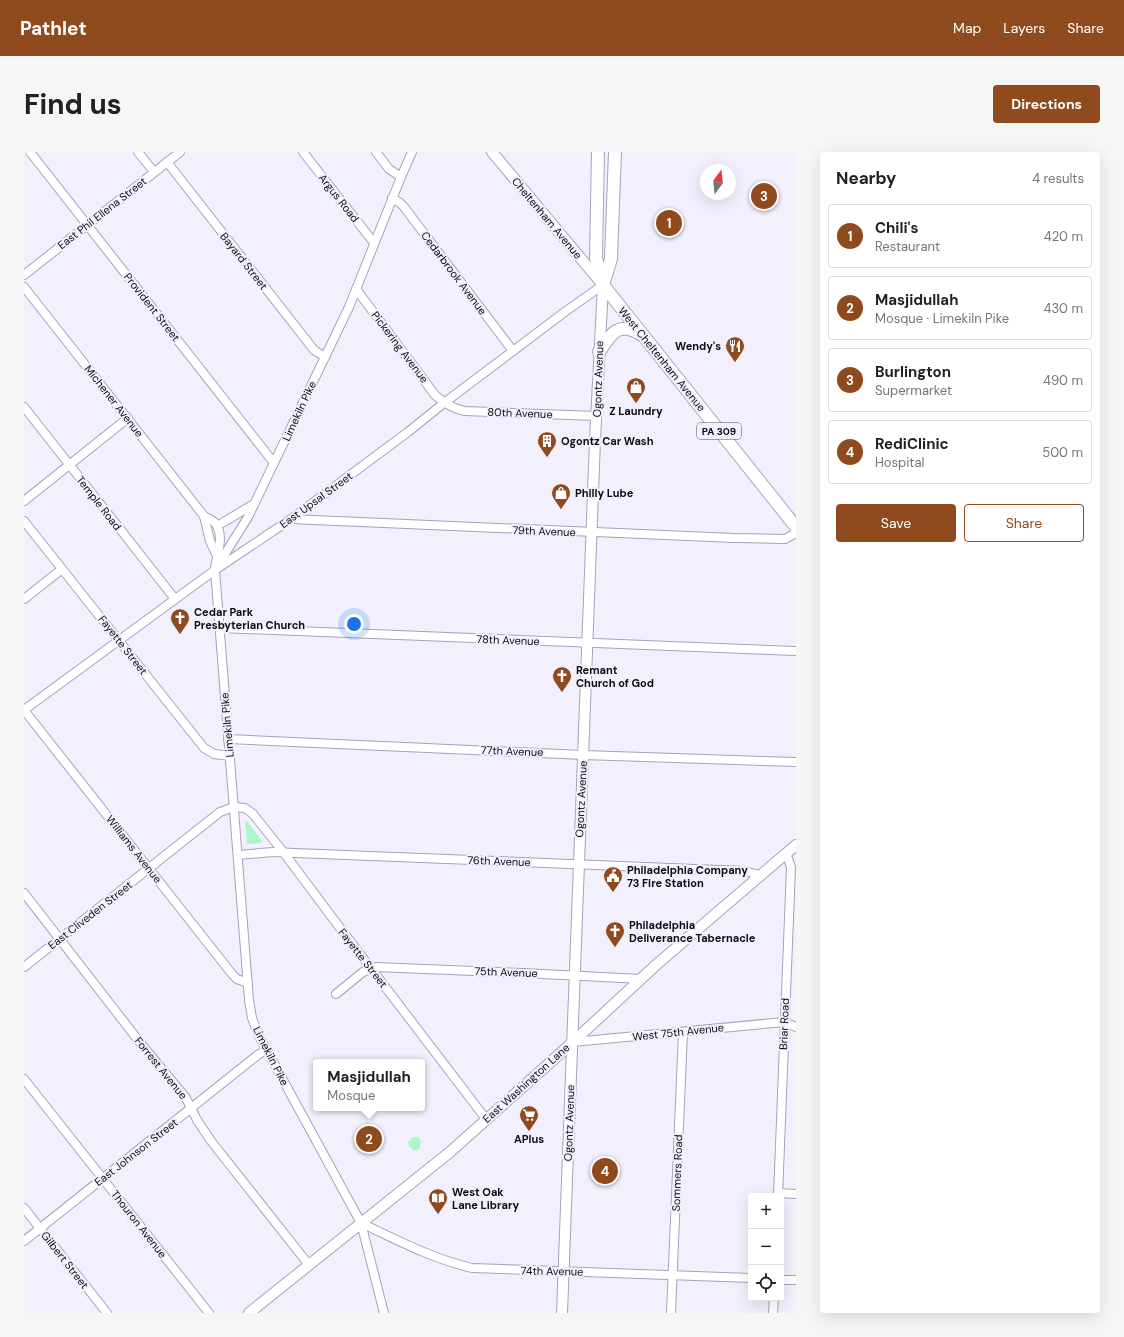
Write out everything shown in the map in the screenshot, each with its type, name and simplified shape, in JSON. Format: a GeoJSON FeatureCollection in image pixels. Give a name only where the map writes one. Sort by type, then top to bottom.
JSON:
{"type":"FeatureCollection","features":[{"type":"Feature","properties":{"kind":"highway","name":"Ogontz Avenue"},"geometry":{"type":"LineString","coordinates":[[598,152],[596,258],[603,285]]}},
{"type":"Feature","properties":{"kind":"highway","name":"Ogontz Avenue"},"geometry":{"type":"LineString","coordinates":[[603,285],[611,259],[615,152]]}},
{"type":"Feature","properties":{"kind":"highway","name":"West Cheltenham Avenue"},"geometry":{"type":"LineString","coordinates":[[603,285],[796,527]]}},
{"type":"Feature","properties":{"kind":"highway"},"geometry":{"type":"LineString","coordinates":[[599,352],[610,334],[615,331],[629,330],[643,336]]}},
{"type":"Feature","properties":{"kind":"main road","name":"Cheltenham Avenue"},"geometry":{"type":"LineString","coordinates":[[492,152],[603,285]]}},
{"type":"Feature","properties":{"kind":"main road","name":"Ogontz Avenue"},"geometry":{"type":"LineString","coordinates":[[562,1313],[573,1042],[578,865],[584,755],[596,416],[603,285]]}},
{"type":"Feature","properties":{"kind":"main road","name":"East Washington Lane"},"geometry":{"type":"LineString","coordinates":[[249,1313],[450,1152],[641,979],[796,845]]}},
{"type":"Feature","properties":{"kind":"street","name":"Provident Street"},"geometry":{"type":"LineString","coordinates":[[30,152],[274,463]]}},
{"type":"Feature","properties":{"kind":"street"},"geometry":{"type":"LineString","coordinates":[[138,152],[154,172]]}},
{"type":"Feature","properties":{"kind":"street","name":"East Phil Ellena Street"},"geometry":{"type":"LineString","coordinates":[[24,274],[180,152]]}},
{"type":"Feature","properties":{"kind":"street","name":"Argus Road"},"geometry":{"type":"LineString","coordinates":[[303,152],[374,244]]}},
{"type":"Feature","properties":{"kind":"street"},"geometry":{"type":"LineString","coordinates":[[376,152],[389,169],[400,177]]}},
{"type":"Feature","properties":{"kind":"street","name":"Limekiln Pike"},"geometry":{"type":"LineString","coordinates":[[384,1313],[361,1223],[267,1050],[252,1018],[215,570],[248,517],[325,357],[356,289],[400,177],[412,152]]}},
{"type":"Feature","properties":{"kind":"street","name":"Bayard Street"},"geometry":{"type":"LineString","coordinates":[[167,162],[314,350],[325,357]]}},
{"type":"Feature","properties":{"kind":"street","name":"Cedarbrook Avenue"},"geometry":{"type":"LineString","coordinates":[[392,198],[404,207],[513,351]]}},
{"type":"Feature","properties":{"kind":"street","name":"East Upsal Street"},"geometry":{"type":"LineString","coordinates":[[24,710],[215,570],[291,519],[603,285]]}},
{"type":"Feature","properties":{"kind":"street","name":"Michener Avenue"},"geometry":{"type":"LineString","coordinates":[[24,287],[204,516],[215,522],[217,526]]}},
{"type":"Feature","properties":{"kind":"street","name":"Pickering Avenue"},"geometry":{"type":"LineString","coordinates":[[356,289],[435,395],[444,403]]}},
{"type":"Feature","properties":{"kind":"street","name":"80th Avenue"},"geometry":{"type":"LineString","coordinates":[[444,403],[465,411],[596,416]]}},
{"type":"Feature","properties":{"kind":"street","name":"Temple Road"},"geometry":{"type":"LineString","coordinates":[[24,407],[175,599]]}},
{"type":"Feature","properties":{"kind":"street"},"geometry":{"type":"LineString","coordinates":[[24,501],[128,418]]}},
{"type":"Feature","properties":{"kind":"street"},"geometry":{"type":"LineString","coordinates":[[215,570],[220,542],[220,532],[217,526],[254,504]]}},
{"type":"Feature","properties":{"kind":"street","name":"Michener Avenue"},"geometry":{"type":"LineString","coordinates":[[204,516],[210,541],[217,556]]}},
{"type":"Feature","properties":{"kind":"street","name":"79th Avenue"},"geometry":{"type":"LineString","coordinates":[[291,519],[734,538],[785,539],[796,533]]}},
{"type":"Feature","properties":{"kind":"street","name":"Fayette Street"},"geometry":{"type":"LineString","coordinates":[[24,521],[204,748],[214,754],[230,756]]}},
{"type":"Feature","properties":{"kind":"street"},"geometry":{"type":"LineString","coordinates":[[24,599],[62,569]]}},
{"type":"Feature","properties":{"kind":"street","name":"78th Avenue"},"geometry":{"type":"LineString","coordinates":[[220,628],[588,644],[796,651]]}},
{"type":"Feature","properties":{"kind":"street","name":"Williams Avenue"},"geometry":{"type":"LineString","coordinates":[[24,710],[232,974],[248,983]]}},
{"type":"Feature","properties":{"kind":"street","name":"77th Avenue"},"geometry":{"type":"LineString","coordinates":[[228,739],[584,755],[796,762]]}},
{"type":"Feature","properties":{"kind":"street","name":"Fayette Street"},"geometry":{"type":"LineString","coordinates":[[234,807],[240,807],[250,811],[284,853],[486,1119]]}},
{"type":"Feature","properties":{"kind":"street","name":"East Cliveden Street"},"geometry":{"type":"LineString","coordinates":[[24,967],[220,812],[234,807]]}},
{"type":"Feature","properties":{"kind":"street","name":"76th Avenue"},"geometry":{"type":"LineString","coordinates":[[238,855],[284,853],[745,871],[760,875]]}},
{"type":"Feature","properties":{"kind":"street","name":"Briar Road"},"geometry":{"type":"LineString","coordinates":[[778,1193],[791,867],[786,853]]}},
{"type":"Feature","properties":{"kind":"street","name":"Forrest Avenue"},"geometry":{"type":"LineString","coordinates":[[24,894],[138,1040],[186,1098],[197,1120],[211,1141],[309,1265]]}},
{"type":"Feature","properties":{"kind":"street","name":"75th Avenue"},"geometry":{"type":"LineString","coordinates":[[372,968],[381,967],[641,979]]}},
{"type":"Feature","properties":{"kind":"street"},"geometry":{"type":"LineString","coordinates":[[336,994],[363,972],[372,968]]}},
{"type":"Feature","properties":{"kind":"street"},"geometry":{"type":"LineString","coordinates":[[784,1022],[796,1027]]}},
{"type":"Feature","properties":{"kind":"street","name":"West 75th Avenue"},"geometry":{"type":"LineString","coordinates":[[573,1042],[784,1022]]}},
{"type":"Feature","properties":{"kind":"street","name":"Sommers Road"},"geometry":{"type":"LineString","coordinates":[[671,1313],[682,1032]]}},
{"type":"Feature","properties":{"kind":"street","name":"East Johnson Street"},"geometry":{"type":"LineString","coordinates":[[24,1241],[259,1054],[267,1050]]}},
{"type":"Feature","properties":{"kind":"street","name":"Thouron Avenue"},"geometry":{"type":"LineString","coordinates":[[24,1079],[210,1313]]}},
{"type":"Feature","properties":{"kind":"street"},"geometry":{"type":"LineString","coordinates":[[784,1195],[796,1194]]}},
{"type":"Feature","properties":{"kind":"street","name":"Gilbert Street"},"geometry":{"type":"LineString","coordinates":[[24,1208],[107,1313]]}},
{"type":"Feature","properties":{"kind":"street","name":"74th Avenue"},"geometry":{"type":"LineString","coordinates":[[361,1223],[431,1255],[472,1268],[748,1278]]}},
{"type":"Feature","properties":{"kind":"street"},"geometry":{"type":"LineString","coordinates":[[784,1280],[796,1280]]}},
{"type":"Feature","properties":{"kind":"street"},"geometry":{"type":"LineString","coordinates":[[773,1313],[774,1301]]}},
{"type":"Feature","properties":{"kind":"green space"},"geometry":{"type":"Polygon","coordinates":[[[246,821],[262,841],[262,843],[247,844],[246,821]]]}},
{"type":"Feature","properties":{"kind":"green space"},"geometry":{"type":"Polygon","coordinates":[[[413,1137],[417,1137],[421,1140],[420,1148],[417,1151],[414,1151],[409,1146],[408,1142],[413,1137]]]}},
{"type":"Feature","properties":{"kind":"place","name":"Burlington"},"geometry":{"type":"Point","coordinates":[764,196]}},
{"type":"Feature","properties":{"kind":"place","name":"Chili's"},"geometry":{"type":"Point","coordinates":[669,223]}},
{"type":"Feature","properties":{"kind":"place","name":"Wendy's"},"geometry":{"type":"Point","coordinates":[735,363]}},
{"type":"Feature","properties":{"kind":"place","name":"Z Laundry"},"geometry":{"type":"Point","coordinates":[636,404]}},
{"type":"Feature","properties":{"kind":"place","name":"Ogontz Car Wash"},"geometry":{"type":"Point","coordinates":[547,458]}},
{"type":"Feature","properties":{"kind":"place","name":"Philly Lube"},"geometry":{"type":"Point","coordinates":[561,510]}},
{"type":"Feature","properties":{"kind":"place","name":"Cedar Park Presbyterian Church"},"geometry":{"type":"Point","coordinates":[180,635]}},
{"type":"Feature","properties":{"kind":"place","name":"Remant Church of God"},"geometry":{"type":"Point","coordinates":[562,693]}},
{"type":"Feature","properties":{"kind":"place","name":"Philadelphia Company 73 Fire Station"},"geometry":{"type":"Point","coordinates":[613,893]}},
{"type":"Feature","properties":{"kind":"place","name":"Philadelphia Deliverance Tabernacle"},"geometry":{"type":"Point","coordinates":[615,948]}},
{"type":"Feature","properties":{"kind":"place","name":"APlus"},"geometry":{"type":"Point","coordinates":[529,1132]}},
{"type":"Feature","properties":{"kind":"place","name":"Masjidullah"},"geometry":{"type":"Point","coordinates":[369,1139]}},
{"type":"Feature","properties":{"kind":"place","name":"RediClinic"},"geometry":{"type":"Point","coordinates":[605,1171]}},
{"type":"Feature","properties":{"kind":"place","name":"West Oak Lane Library"},"geometry":{"type":"Point","coordinates":[438,1215]}}]}
